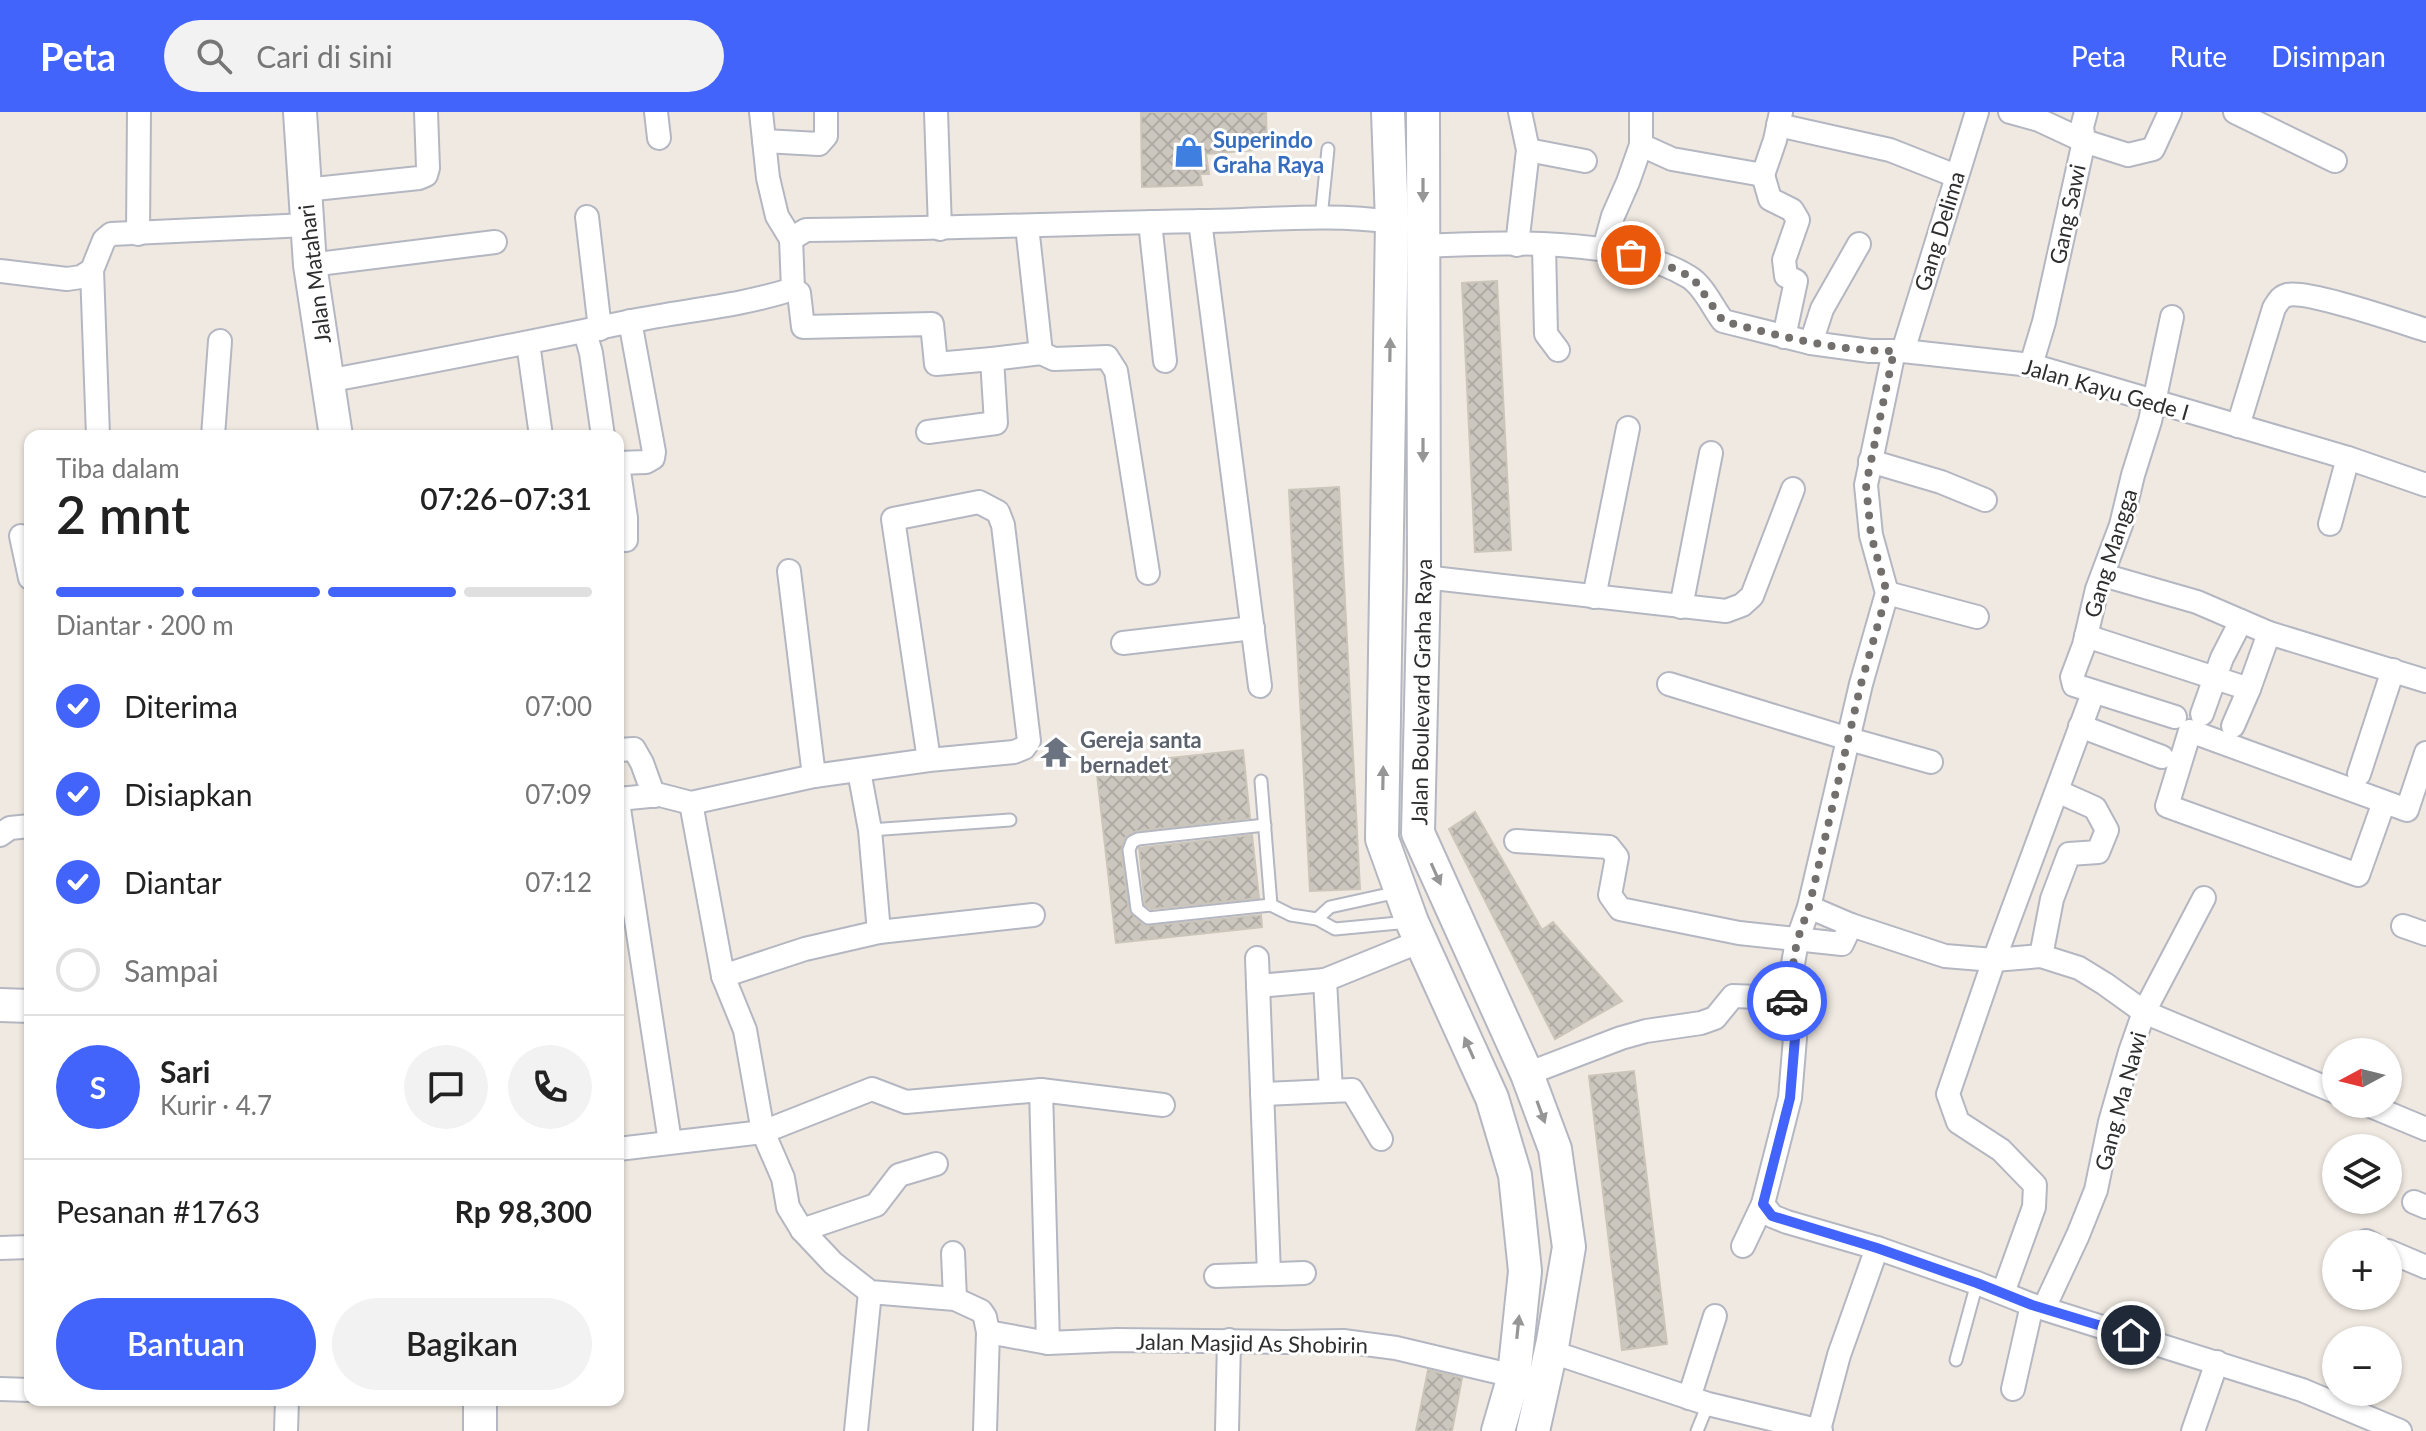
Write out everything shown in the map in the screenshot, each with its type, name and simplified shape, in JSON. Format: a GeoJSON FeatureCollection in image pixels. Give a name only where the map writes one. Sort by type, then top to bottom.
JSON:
{"type":"FeatureCollection","features":[{"type":"Feature","properties":{"kind":"main road","name":"Jalan Matahari"},"geometry":{"type":"LineString","coordinates":[[300,112],[310,265],[335,430]]}},
{"type":"Feature","properties":{"kind":"main road","name":"Jalan Boulevard Graha Raya"},"geometry":{"type":"LineString","coordinates":[[1388,112],[1392,222],[1382,839],[1416,932],[1492,1098],[1515,1175],[1525,1271],[1514,1376],[1498,1431]]}},
{"type":"Feature","properties":{"kind":"main road","name":"Jalan Boulevard Graha Raya"},"geometry":{"type":"LineString","coordinates":[[1423,112],[1424,577],[1418,833],[1527,1074],[1555,1149],[1569,1247],[1533,1431]]}},
{"type":"Feature","properties":{"kind":"main road"},"geometry":{"type":"LineString","coordinates":[[1382,839],[1418,833]]}},
{"type":"Feature","properties":{"kind":"main road"},"geometry":{"type":"LineString","coordinates":[[0,1005],[24,1006]]}},
{"type":"Feature","properties":{"kind":"main road"},"geometry":{"type":"LineString","coordinates":[[480,1406],[480,1431]]}},
{"type":"Feature","properties":{"kind":"street"},"geometry":{"type":"LineString","coordinates":[[138,234],[139,112]]}},
{"type":"Feature","properties":{"kind":"street"},"geometry":{"type":"LineString","coordinates":[[305,190],[426,175],[426,112]]}},
{"type":"Feature","properties":{"kind":"street"},"geometry":{"type":"LineString","coordinates":[[656,112],[659,138]]}},
{"type":"Feature","properties":{"kind":"street"},"geometry":{"type":"LineString","coordinates":[[761,112],[768,178],[777,216],[791,239],[793,289]]}},
{"type":"Feature","properties":{"kind":"street"},"geometry":{"type":"LineString","coordinates":[[764,141],[819,144],[826,136],[826,112]]}},
{"type":"Feature","properties":{"kind":"street"},"geometry":{"type":"LineString","coordinates":[[936,112],[940,229]]}},
{"type":"Feature","properties":{"kind":"street"},"geometry":{"type":"LineString","coordinates":[[1517,245],[1528,150],[1520,112]]}},
{"type":"Feature","properties":{"kind":"street"},"geometry":{"type":"LineString","coordinates":[[1604,249],[1613,216],[1641,145],[1641,112]]}},
{"type":"Feature","properties":{"kind":"street","name":"Gang Delima"},"geometry":{"type":"LineString","coordinates":[[1887,593],[1871,535],[1866,485],[1870,461],[1898,351],[1977,112]]}},
{"type":"Feature","properties":{"kind":"street","name":"Gang Sawi"},"geometry":{"type":"LineString","coordinates":[[2010,112],[2039,120],[2084,141],[2044,322],[2031,365]]}},
{"type":"Feature","properties":{"kind":"street"},"geometry":{"type":"LineString","coordinates":[[2086,112],[2082,127],[2084,141],[2128,155],[2153,149],[2170,112]]}},
{"type":"Feature","properties":{"kind":"street"},"geometry":{"type":"LineString","coordinates":[[2235,112],[2335,161]]}},
{"type":"Feature","properties":{"kind":"street"},"geometry":{"type":"LineString","coordinates":[[1784,337],[1796,281],[1786,276],[1784,260],[1798,220],[1792,210],[1770,199],[1763,175],[1780,119],[1836,140],[1890,150],[1956,176]]}},
{"type":"Feature","properties":{"kind":"street"},"geometry":{"type":"LineString","coordinates":[[1641,145],[1672,159],[1763,175]]}},
{"type":"Feature","properties":{"kind":"street"},"geometry":{"type":"LineString","coordinates":[[1528,150],[1585,161]]}},
{"type":"Feature","properties":{"kind":"street"},"geometry":{"type":"LineString","coordinates":[[587,217],[591,353],[602,430]]}},
{"type":"Feature","properties":{"kind":"street"},"geometry":{"type":"LineString","coordinates":[[791,239],[806,230],[1321,219],[1392,222]]}},
{"type":"Feature","properties":{"kind":"street"},"geometry":{"type":"LineString","coordinates":[[1200,221],[1260,686]]}},
{"type":"Feature","properties":{"kind":"street"},"geometry":{"type":"LineString","coordinates":[[1150,222],[1165,361]]}},
{"type":"Feature","properties":{"kind":"street"},"geometry":{"type":"LineString","coordinates":[[98,430],[92,270],[104,240],[111,234],[306,225]]}},
{"type":"Feature","properties":{"kind":"street"},"geometry":{"type":"LineString","coordinates":[[1027,226],[1041,353]]}},
{"type":"Feature","properties":{"kind":"street"},"geometry":{"type":"LineString","coordinates":[[310,265],[495,242]]}},
{"type":"Feature","properties":{"kind":"street","name":"Jalan Kayu Gede I"},"geometry":{"type":"LineString","coordinates":[[1423,246],[1472,243],[1604,249],[1658,261],[1693,278],[1723,321],[1811,343],[2031,365],[2348,458],[2426,485]]}},
{"type":"Feature","properties":{"kind":"street"},"geometry":{"type":"LineString","coordinates":[[1811,343],[1822,309],[1859,244]]}},
{"type":"Feature","properties":{"kind":"street"},"geometry":{"type":"LineString","coordinates":[[1544,246],[1546,334],[1558,350]]}},
{"type":"Feature","properties":{"kind":"street"},"geometry":{"type":"LineString","coordinates":[[0,271],[67,279],[81,277],[92,270]]}},
{"type":"Feature","properties":{"kind":"street"},"geometry":{"type":"LineString","coordinates":[[327,381],[630,321],[765,299],[793,289]]}},
{"type":"Feature","properties":{"kind":"street"},"geometry":{"type":"LineString","coordinates":[[793,289],[799,293],[803,327],[932,324],[936,364],[1041,353],[1054,359],[1107,357],[1116,371],[1148,573]]}},
{"type":"Feature","properties":{"kind":"street"},"geometry":{"type":"LineString","coordinates":[[2238,426],[2274,308],[2280,299],[2289,295],[2314,297],[2426,330]]}},
{"type":"Feature","properties":{"kind":"street","name":"Gang Mangga"},"geometry":{"type":"LineString","coordinates":[[2093,693],[2074,685],[2073,672],[2121,525],[2156,400],[2172,317]]}},
{"type":"Feature","properties":{"kind":"street"},"geometry":{"type":"LineString","coordinates":[[624,464],[646,462],[653,458],[654,452],[630,321]]}},
{"type":"Feature","properties":{"kind":"street"},"geometry":{"type":"LineString","coordinates":[[213,430],[220,341]]}},
{"type":"Feature","properties":{"kind":"street"},"geometry":{"type":"LineString","coordinates":[[528,343],[540,430]]}},
{"type":"Feature","properties":{"kind":"street"},"geometry":{"type":"LineString","coordinates":[[928,432],[996,423],[992,359]]}},
{"type":"Feature","properties":{"kind":"street"},"geometry":{"type":"LineString","coordinates":[[1594,597],[1628,428]]}},
{"type":"Feature","properties":{"kind":"street"},"geometry":{"type":"LineString","coordinates":[[1681,607],[1711,453]]}},
{"type":"Feature","properties":{"kind":"street"},"geometry":{"type":"LineString","coordinates":[[2330,524],[2348,458]]}},
{"type":"Feature","properties":{"kind":"street"},"geometry":{"type":"LineString","coordinates":[[1870,461],[1941,482],[1985,500]]}},
{"type":"Feature","properties":{"kind":"street"},"geometry":{"type":"LineString","coordinates":[[1424,577],[1726,611],[1742,605],[1752,596],[1793,489]]}},
{"type":"Feature","properties":{"kind":"street"},"geometry":{"type":"LineString","coordinates":[[624,800],[660,795],[691,803],[814,776],[1014,752],[1024,748],[1029,741],[1003,525],[998,512],[979,502],[893,519],[929,760]]}},
{"type":"Feature","properties":{"kind":"street"},"geometry":{"type":"LineString","coordinates":[[624,504],[624,540]]}},
{"type":"Feature","properties":{"kind":"street"},"geometry":{"type":"LineString","coordinates":[[17,536],[24,559]]}},
{"type":"Feature","properties":{"kind":"street"},"geometry":{"type":"LineString","coordinates":[[789,571],[814,776]]}},
{"type":"Feature","properties":{"kind":"street"},"geometry":{"type":"LineString","coordinates":[[2103,575],[2197,602],[2269,633],[2426,681]]}},
{"type":"Feature","properties":{"kind":"street"},"geometry":{"type":"LineString","coordinates":[[1743,1246],[1763,1204],[1790,1098],[1795,1038],[1787,998],[1797,941],[1809,907],[1861,684],[1887,593],[1977,617]]}},
{"type":"Feature","properties":{"kind":"street"},"geometry":{"type":"LineString","coordinates":[[2202,714],[2241,621]]}},
{"type":"Feature","properties":{"kind":"street"},"geometry":{"type":"LineString","coordinates":[[1123,643],[1253,628]]}},
{"type":"Feature","properties":{"kind":"street"},"geometry":{"type":"LineString","coordinates":[[2233,726],[2269,633]]}},
{"type":"Feature","properties":{"kind":"street"},"geometry":{"type":"LineString","coordinates":[[2086,636],[2249,689]]}},
{"type":"Feature","properties":{"kind":"street"},"geometry":{"type":"LineString","coordinates":[[2359,774],[2393,670]]}},
{"type":"Feature","properties":{"kind":"street"},"geometry":{"type":"LineString","coordinates":[[1669,684],[1931,762]]}},
{"type":"Feature","properties":{"kind":"street"},"geometry":{"type":"LineString","coordinates":[[2003,1293],[2034,1207],[2035,1185],[2001,1150],[1958,1122],[1948,1094],[2093,693],[2175,717]]}},
{"type":"Feature","properties":{"kind":"street"},"geometry":{"type":"LineString","coordinates":[[2080,726],[2162,757]]}},
{"type":"Feature","properties":{"kind":"street"},"geometry":{"type":"LineString","coordinates":[[2384,802],[2358,875],[2167,806],[2190,731],[2407,810],[2420,789],[2426,753]]}},
{"type":"Feature","properties":{"kind":"street"},"geometry":{"type":"LineString","coordinates":[[624,750],[634,749],[654,796]]}},
{"type":"Feature","properties":{"kind":"street"},"geometry":{"type":"LineString","coordinates":[[859,771],[870,830],[879,932]]}},
{"type":"Feature","properties":{"kind":"street"},"geometry":{"type":"LineString","coordinates":[[2041,956],[2052,899],[2069,854],[2098,852],[2107,830],[2095,808],[2057,791]]}},
{"type":"Feature","properties":{"kind":"street"},"geometry":{"type":"LineString","coordinates":[[691,803],[723,976],[745,1030],[763,1132],[783,1178],[788,1207],[802,1230],[833,1263],[870,1292],[955,1299],[981,1311],[988,1332],[985,1431]]}},
{"type":"Feature","properties":{"kind":"street"},"geometry":{"type":"LineString","coordinates":[[0,835],[10,828],[24,827]]}},
{"type":"Feature","properties":{"kind":"street"},"geometry":{"type":"LineString","coordinates":[[624,840],[670,1142]]}},
{"type":"Feature","properties":{"kind":"street"},"geometry":{"type":"LineString","coordinates":[[1516,841],[1609,847],[1617,857],[1610,895],[1620,909],[1739,933],[1797,941],[1842,944],[1851,925]]}},
{"type":"Feature","properties":{"kind":"street","name":"Gang Ma Nawi"},"geometry":{"type":"LineString","coordinates":[[2013,1389],[2038,1306],[2078,1235],[2096,1190],[2110,1122],[2144,1012],[2204,898]]}},
{"type":"Feature","properties":{"kind":"street"},"geometry":{"type":"LineString","coordinates":[[1809,907],[1851,925],[1945,956],[1994,960],[2041,956],[2079,968],[2144,1012],[2322,1086]]}},
{"type":"Feature","properties":{"kind":"street"},"geometry":{"type":"LineString","coordinates":[[723,976],[805,949],[879,932],[1033,915]]}},
{"type":"Feature","properties":{"kind":"street"},"geometry":{"type":"LineString","coordinates":[[2403,926],[2426,934]]}},
{"type":"Feature","properties":{"kind":"street"},"geometry":{"type":"LineString","coordinates":[[1258,986],[1325,980],[1416,932]]}},
{"type":"Feature","properties":{"kind":"street"},"geometry":{"type":"LineString","coordinates":[[1257,958],[1269,1274]]}},
{"type":"Feature","properties":{"kind":"street"},"geometry":{"type":"LineString","coordinates":[[1325,980],[1331,1091]]}},
{"type":"Feature","properties":{"kind":"street"},"geometry":{"type":"LineString","coordinates":[[1527,1074],[1621,1038],[1715,1018],[1733,996],[1787,998]]}},
{"type":"Feature","properties":{"kind":"street"},"geometry":{"type":"LineString","coordinates":[[624,1148],[763,1132],[872,1089],[906,1102],[1041,1090],[1163,1105]]}},
{"type":"Feature","properties":{"kind":"street"},"geometry":{"type":"LineString","coordinates":[[1041,1090],[1048,1343]]}},
{"type":"Feature","properties":{"kind":"street"},"geometry":{"type":"LineString","coordinates":[[1262,1094],[1352,1090],[1381,1139]]}},
{"type":"Feature","properties":{"kind":"street"},"geometry":{"type":"LineString","coordinates":[[2400,1118],[2426,1129]]}},
{"type":"Feature","properties":{"kind":"street"},"geometry":{"type":"LineString","coordinates":[[802,1230],[876,1205],[899,1175],[936,1164]]}},
{"type":"Feature","properties":{"kind":"street"},"geometry":{"type":"LineString","coordinates":[[1763,1204],[1772,1216],[1787,1222],[1877,1248],[2038,1306],[2302,1390],[2400,1431]]}},
{"type":"Feature","properties":{"kind":"street"},"geometry":{"type":"LineString","coordinates":[[0,1248],[24,1247]]}},
{"type":"Feature","properties":{"kind":"street"},"geometry":{"type":"LineString","coordinates":[[1549,1351],[1689,1397],[1820,1431],[1839,1355],[1877,1248]]}},
{"type":"Feature","properties":{"kind":"street"},"geometry":{"type":"LineString","coordinates":[[953,1253],[955,1299]]}},
{"type":"Feature","properties":{"kind":"street"},"geometry":{"type":"LineString","coordinates":[[2402,1257],[2426,1267]]}},
{"type":"Feature","properties":{"kind":"street"},"geometry":{"type":"LineString","coordinates":[[1216,1276],[1304,1273]]}},
{"type":"Feature","properties":{"kind":"street"},"geometry":{"type":"LineString","coordinates":[[856,1431],[870,1292]]}},
{"type":"Feature","properties":{"kind":"street"},"geometry":{"type":"LineString","coordinates":[[1689,1397],[1715,1316]]}},
{"type":"Feature","properties":{"kind":"street","name":"Jalan Masjid As Shobirin"},"geometry":{"type":"LineString","coordinates":[[988,1332],[1048,1343],[1117,1340],[1343,1341],[1396,1348],[1514,1376]]}},
{"type":"Feature","properties":{"kind":"street"},"geometry":{"type":"LineString","coordinates":[[1227,1431],[1229,1340]]}},
{"type":"Feature","properties":{"kind":"street"},"geometry":{"type":"LineString","coordinates":[[2193,1431],[2217,1362]]}},
{"type":"Feature","properties":{"kind":"street"},"geometry":{"type":"LineString","coordinates":[[0,1389],[24,1390]]}},
{"type":"Feature","properties":{"kind":"street"},"geometry":{"type":"LineString","coordinates":[[286,1431],[287,1406]]}},
{"type":"Feature","properties":{"kind":"lane"},"geometry":{"type":"LineString","coordinates":[[1321,219],[1328,149]]}},
{"type":"Feature","properties":{"kind":"lane"},"geometry":{"type":"LineString","coordinates":[[1261,781],[1271,905]]}},
{"type":"Feature","properties":{"kind":"lane"},"geometry":{"type":"LineString","coordinates":[[870,830],[1010,820]]}},
{"type":"Feature","properties":{"kind":"lane"},"geometry":{"type":"LineString","coordinates":[[1265,825],[1132,842],[1129,850],[1137,909],[1148,918],[1271,905],[1291,915],[1317,919],[1335,929],[1416,932]]}},
{"type":"Feature","properties":{"kind":"lane"},"geometry":{"type":"LineString","coordinates":[[1317,919],[1330,907],[1400,892]]}},
{"type":"Feature","properties":{"kind":"lane"},"geometry":{"type":"LineString","coordinates":[[1330,907],[1335,929]]}},
{"type":"Feature","properties":{"kind":"lane"},"geometry":{"type":"LineString","coordinates":[[1956,1360],[1977,1283]]}},
{"type":"Feature","properties":{"kind":"lane"},"geometry":{"type":"LineString","coordinates":[[1689,1397],[1697,1431]]}},
{"type":"Feature","properties":{"kind":"building","name":"Superindo Graha Raya"},"geometry":{"type":"Polygon","coordinates":[[[1141,112],[1266,112],[1267,149],[1206,154],[1209,174],[1200,174],[1202,185],[1142,187],[1141,112]]]}},
{"type":"Feature","properties":{"kind":"building"},"geometry":{"type":"Polygon","coordinates":[[[1497,281],[1511,550],[1475,552],[1462,283],[1497,281]]]}},
{"type":"Feature","properties":{"kind":"building"},"geometry":{"type":"Polygon","coordinates":[[[1339,487],[1360,889],[1310,891],[1289,490],[1339,487]]]}},
{"type":"Feature","properties":{"kind":"building"},"geometry":{"type":"Polygon","coordinates":[[[1243,750],[1250,818],[1137,831],[1125,838],[1121,851],[1129,910],[1143,925],[1261,915],[1262,927],[1116,943],[1096,766],[1243,750]]]}},
{"type":"Feature","properties":{"kind":"building"},"geometry":{"type":"Polygon","coordinates":[[[1475,812],[1542,930],[1553,922],[1622,1001],[1555,1039],[1449,829],[1475,812]]]}},
{"type":"Feature","properties":{"kind":"building"},"geometry":{"type":"Polygon","coordinates":[[[1252,835],[1259,898],[1151,909],[1145,905],[1139,848],[1252,835]]]}},
{"type":"Feature","properties":{"kind":"building"},"geometry":{"type":"Polygon","coordinates":[[[1634,1071],[1667,1344],[1622,1350],[1589,1076],[1634,1071]]]}},
{"type":"Feature","properties":{"kind":"building"},"geometry":{"type":"Polygon","coordinates":[[[1428,1370],[1462,1378],[1452,1431],[1416,1431],[1428,1370]]]}},
{"type":"Feature","properties":{"kind":"way so far"},"geometry":{"type":"LineString","coordinates":[[1631,255],[1658,261],[1693,278],[1723,321],[1811,343],[1894,351],[1866,485],[1871,535],[1887,593],[1861,684],[1809,907],[1797,941],[1787,1001]]}},
{"type":"Feature","properties":{"kind":"place","name":"Superindo Graha Raya"},"geometry":{"type":"Point","coordinates":[1189,152]}},
{"type":"Feature","properties":{"kind":"place","name":"Gereja santa bernadet"},"geometry":{"type":"Point","coordinates":[1056,752]}},
{"type":"Feature","properties":{"kind":"route"},"geometry":{"type":"LineString","coordinates":[[1787,1001],[1795,1038],[1790,1098],[1763,1204],[1772,1216],[1877,1248],[2032,1305],[2131,1335]]}}]}
